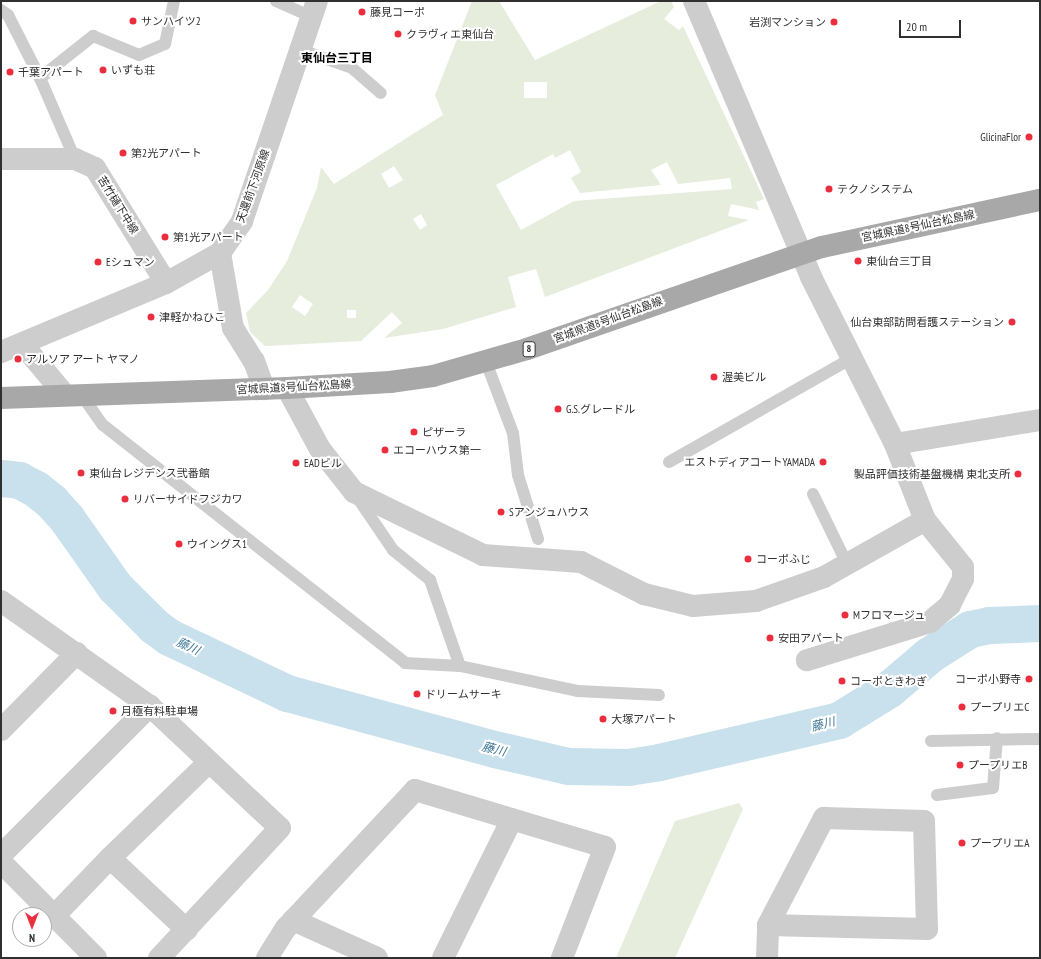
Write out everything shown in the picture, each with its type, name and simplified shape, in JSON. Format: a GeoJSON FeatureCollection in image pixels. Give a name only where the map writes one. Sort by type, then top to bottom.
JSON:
{"type":"FeatureCollection","features":[{"type":"Feature","properties":{"kind":"main road","name":"宮城県道8号仙台松島線"},"geometry":{"type":"LineString","coordinates":[[1,398],[287,388],[390,382],[433,376],[486,362],[801,253],[1040,200]]}},
{"type":"Feature","properties":{"kind":"street"},"geometry":{"type":"LineString","coordinates":[[694,1],[811,277],[895,444],[925,520],[963,567],[963,579],[950,604],[930,622],[807,660]]}},
{"type":"Feature","properties":{"kind":"street","name":"天還前下河原線"},"geometry":{"type":"LineString","coordinates":[[1,352],[23,345],[166,282],[220,253],[242,221],[315,9]]}},
{"type":"Feature","properties":{"kind":"street","name":"苦竹樋下中線"},"geometry":{"type":"LineString","coordinates":[[1,159],[75,159],[95,168],[166,282]]}},
{"type":"Feature","properties":{"kind":"street"},"geometry":{"type":"LineString","coordinates":[[220,253],[233,328],[254,361],[264,389]]}},
{"type":"Feature","properties":{"kind":"street"},"geometry":{"type":"LineString","coordinates":[[23,345],[73,395]]}},
{"type":"Feature","properties":{"kind":"street"},"geometry":{"type":"LineString","coordinates":[[287,388],[320,449],[354,492],[483,555],[581,562],[644,594],[693,606],[756,601],[824,578],[925,520]]}},
{"type":"Feature","properties":{"kind":"street"},"geometry":{"type":"LineString","coordinates":[[895,444],[1040,420]]}},
{"type":"Feature","properties":{"kind":"street"},"geometry":{"type":"LineString","coordinates":[[1,601],[77,653],[150,706],[208,763],[280,828],[187,930],[159,958]]}},
{"type":"Feature","properties":{"kind":"street"},"geometry":{"type":"LineString","coordinates":[[1,730],[77,653]]}},
{"type":"Feature","properties":{"kind":"street"},"geometry":{"type":"LineString","coordinates":[[1,855],[150,706]]}},
{"type":"Feature","properties":{"kind":"street"},"geometry":{"type":"LineString","coordinates":[[54,916],[110,858],[208,763]]}},
{"type":"Feature","properties":{"kind":"street"},"geometry":{"type":"LineString","coordinates":[[267,958],[293,920],[415,790],[606,847],[562,958]]}},
{"type":"Feature","properties":{"kind":"street"},"geometry":{"type":"LineString","coordinates":[[767,958],[768,926],[824,818],[924,821],[926,929],[768,926]]}},
{"type":"Feature","properties":{"kind":"street"},"geometry":{"type":"LineString","coordinates":[[442,958],[512,819]]}},
{"type":"Feature","properties":{"kind":"street"},"geometry":{"type":"LineString","coordinates":[[110,858],[187,930]]}},
{"type":"Feature","properties":{"kind":"street"},"geometry":{"type":"LineString","coordinates":[[1,862],[96,958]]}},
{"type":"Feature","properties":{"kind":"street"},"geometry":{"type":"LineString","coordinates":[[293,920],[377,958]]}},
{"type":"Feature","properties":{"kind":"lane"},"geometry":{"type":"LineString","coordinates":[[40,78],[93,36],[138,55],[165,44],[174,1]]}},
{"type":"Feature","properties":{"kind":"lane"},"geometry":{"type":"LineString","coordinates":[[276,1],[315,9]]}},
{"type":"Feature","properties":{"kind":"lane"},"geometry":{"type":"LineString","coordinates":[[1,10],[8,15],[40,78],[75,159]]}},
{"type":"Feature","properties":{"kind":"lane"},"geometry":{"type":"LineString","coordinates":[[300,50],[352,68],[381,93]]}},
{"type":"Feature","properties":{"kind":"lane"},"geometry":{"type":"LineString","coordinates":[[669,462],[852,358]]}},
{"type":"Feature","properties":{"kind":"lane"},"geometry":{"type":"LineString","coordinates":[[486,362],[513,433],[518,474],[538,539]]}},
{"type":"Feature","properties":{"kind":"lane"},"geometry":{"type":"LineString","coordinates":[[73,395],[103,425],[406,663],[460,666],[578,691],[659,695]]}},
{"type":"Feature","properties":{"kind":"lane"},"geometry":{"type":"LineString","coordinates":[[354,492],[393,550],[430,580],[460,666]]}},
{"type":"Feature","properties":{"kind":"lane"},"geometry":{"type":"LineString","coordinates":[[813,494],[847,564]]}},
{"type":"Feature","properties":{"kind":"lane"},"geometry":{"type":"LineString","coordinates":[[937,795],[993,788],[997,738]]}},
{"type":"Feature","properties":{"kind":"lane"},"geometry":{"type":"LineString","coordinates":[[931,741],[1040,738]]}},
{"type":"Feature","properties":{"kind":"green space"},"geometry":{"type":"Polygon","coordinates":[[[472,1],[499,1],[535,60],[661,1],[671,1],[674,7],[664,19],[679,30],[683,26],[764,199],[756,202],[759,210],[731,204],[728,216],[749,220],[545,297],[536,269],[508,277],[516,307],[443,329],[384,338],[402,323],[392,312],[361,341],[265,346],[250,332],[246,313],[268,290],[287,261],[317,188],[321,167],[334,184],[443,115],[435,95],[472,1]],[[524,82],[524,98],[547,98],[547,82],[524,82]],[[570,150],[555,158],[553,154],[496,185],[521,230],[574,201],[732,189],[730,178],[678,184],[667,162],[651,170],[661,185],[580,193],[571,178],[581,172],[570,150]],[[394,166],[381,174],[389,188],[403,180],[394,166]],[[421,214],[413,219],[420,230],[427,225],[421,214]],[[300,295],[292,307],[305,316],[313,304],[300,295]],[[347,310],[347,318],[356,318],[356,310],[347,310]]]}},
{"type":"Feature","properties":{"kind":"green space"},"geometry":{"type":"Polygon","coordinates":[[[739,803],[743,809],[675,958],[616,958],[675,821],[739,803]]]}},
{"type":"Feature","properties":{"kind":"waterway","name":"藤川"},"geometry":{"type":"LineString","coordinates":[[1,478],[19,480],[36,489],[51,501],[67,519],[115,587],[154,626],[169,637],[287,693],[494,749],[568,766],[628,767],[659,762],[839,720],[889,689],[929,655],[970,629],[989,625],[1040,623]]}},
{"type":"Feature","properties":{"kind":"place","name":"藤見コーポ"},"geometry":{"type":"Point","coordinates":[362,12]}},
{"type":"Feature","properties":{"kind":"place","name":"サンハイツ2"},"geometry":{"type":"Point","coordinates":[133,21]}},
{"type":"Feature","properties":{"kind":"place","name":"岩渕マンション"},"geometry":{"type":"Point","coordinates":[834,22]}},
{"type":"Feature","properties":{"kind":"place","name":"クラヴィエ東仙台"},"geometry":{"type":"Point","coordinates":[398,34]}},
{"type":"Feature","properties":{"kind":"place","name":"いずも荘"},"geometry":{"type":"Point","coordinates":[103,70]}},
{"type":"Feature","properties":{"kind":"place","name":"千葉アパート"},"geometry":{"type":"Point","coordinates":[10,72]}},
{"type":"Feature","properties":{"kind":"place","name":"GlicinaFlor"},"geometry":{"type":"Point","coordinates":[1029,137]}},
{"type":"Feature","properties":{"kind":"place","name":"第2光アパート"},"geometry":{"type":"Point","coordinates":[123,153]}},
{"type":"Feature","properties":{"kind":"place","name":"テクノシステム"},"geometry":{"type":"Point","coordinates":[829,189]}},
{"type":"Feature","properties":{"kind":"place","name":"第1光アパート"},"geometry":{"type":"Point","coordinates":[165,237]}},
{"type":"Feature","properties":{"kind":"place","name":"東仙台三丁目"},"geometry":{"type":"Point","coordinates":[858,261]}},
{"type":"Feature","properties":{"kind":"place","name":"Eシュマン"},"geometry":{"type":"Point","coordinates":[98,262]}},
{"type":"Feature","properties":{"kind":"place","name":"津軽かねひこ"},"geometry":{"type":"Point","coordinates":[151,317]}},
{"type":"Feature","properties":{"kind":"place","name":"仙台東部訪問看護ステーション"},"geometry":{"type":"Point","coordinates":[1012,322]}},
{"type":"Feature","properties":{"kind":"place","name":"アルソア アート ヤマノ"},"geometry":{"type":"Point","coordinates":[18,359]}},
{"type":"Feature","properties":{"kind":"place","name":"渥美ビル"},"geometry":{"type":"Point","coordinates":[714,377]}},
{"type":"Feature","properties":{"kind":"place","name":"G.S.グレードル"},"geometry":{"type":"Point","coordinates":[558,409]}},
{"type":"Feature","properties":{"kind":"place","name":"ピザーラ"},"geometry":{"type":"Point","coordinates":[414,432]}},
{"type":"Feature","properties":{"kind":"place","name":"エコーハウス第一"},"geometry":{"type":"Point","coordinates":[385,450]}},
{"type":"Feature","properties":{"kind":"place","name":"エストディアコートYAMADA"},"geometry":{"type":"Point","coordinates":[823,462]}},
{"type":"Feature","properties":{"kind":"place","name":"EADビル"},"geometry":{"type":"Point","coordinates":[296,463]}},
{"type":"Feature","properties":{"kind":"place","name":"東仙台レジデンス弐番館"},"geometry":{"type":"Point","coordinates":[81,473]}},
{"type":"Feature","properties":{"kind":"place","name":"製品評価技術基盤機構 東北支所"},"geometry":{"type":"Point","coordinates":[1018,474]}},
{"type":"Feature","properties":{"kind":"place","name":"リバーサイドフジカワ"},"geometry":{"type":"Point","coordinates":[125,499]}},
{"type":"Feature","properties":{"kind":"place","name":"Sアンジュハウス"},"geometry":{"type":"Point","coordinates":[501,512]}},
{"type":"Feature","properties":{"kind":"place","name":"ウイングス1"},"geometry":{"type":"Point","coordinates":[179,544]}},
{"type":"Feature","properties":{"kind":"place","name":"コーポふじ"},"geometry":{"type":"Point","coordinates":[748,559]}},
{"type":"Feature","properties":{"kind":"place","name":"Mフロマージュ"},"geometry":{"type":"Point","coordinates":[845,615]}},
{"type":"Feature","properties":{"kind":"place","name":"安田アパート"},"geometry":{"type":"Point","coordinates":[770,638]}},
{"type":"Feature","properties":{"kind":"place","name":"コーポ小野寺"},"geometry":{"type":"Point","coordinates":[1029,679]}},
{"type":"Feature","properties":{"kind":"place","name":"コーポときわぎ"},"geometry":{"type":"Point","coordinates":[842,681]}},
{"type":"Feature","properties":{"kind":"place","name":"ドリームサーキ"},"geometry":{"type":"Point","coordinates":[417,694]}},
{"type":"Feature","properties":{"kind":"place","name":"プープリエC"},"geometry":{"type":"Point","coordinates":[962,707]}},
{"type":"Feature","properties":{"kind":"place","name":"月極有料駐車場"},"geometry":{"type":"Point","coordinates":[113,711]}},
{"type":"Feature","properties":{"kind":"place","name":"大塚アパート"},"geometry":{"type":"Point","coordinates":[603,719]}},
{"type":"Feature","properties":{"kind":"place","name":"プープリエB"},"geometry":{"type":"Point","coordinates":[960,765]}},
{"type":"Feature","properties":{"kind":"place","name":"プープリエA"},"geometry":{"type":"Point","coordinates":[962,843]}},
{"type":"Feature","properties":{"kind":"district","name":"東仙台三丁目"},"geometry":{"type":"Point","coordinates":[337,58]}}]}
